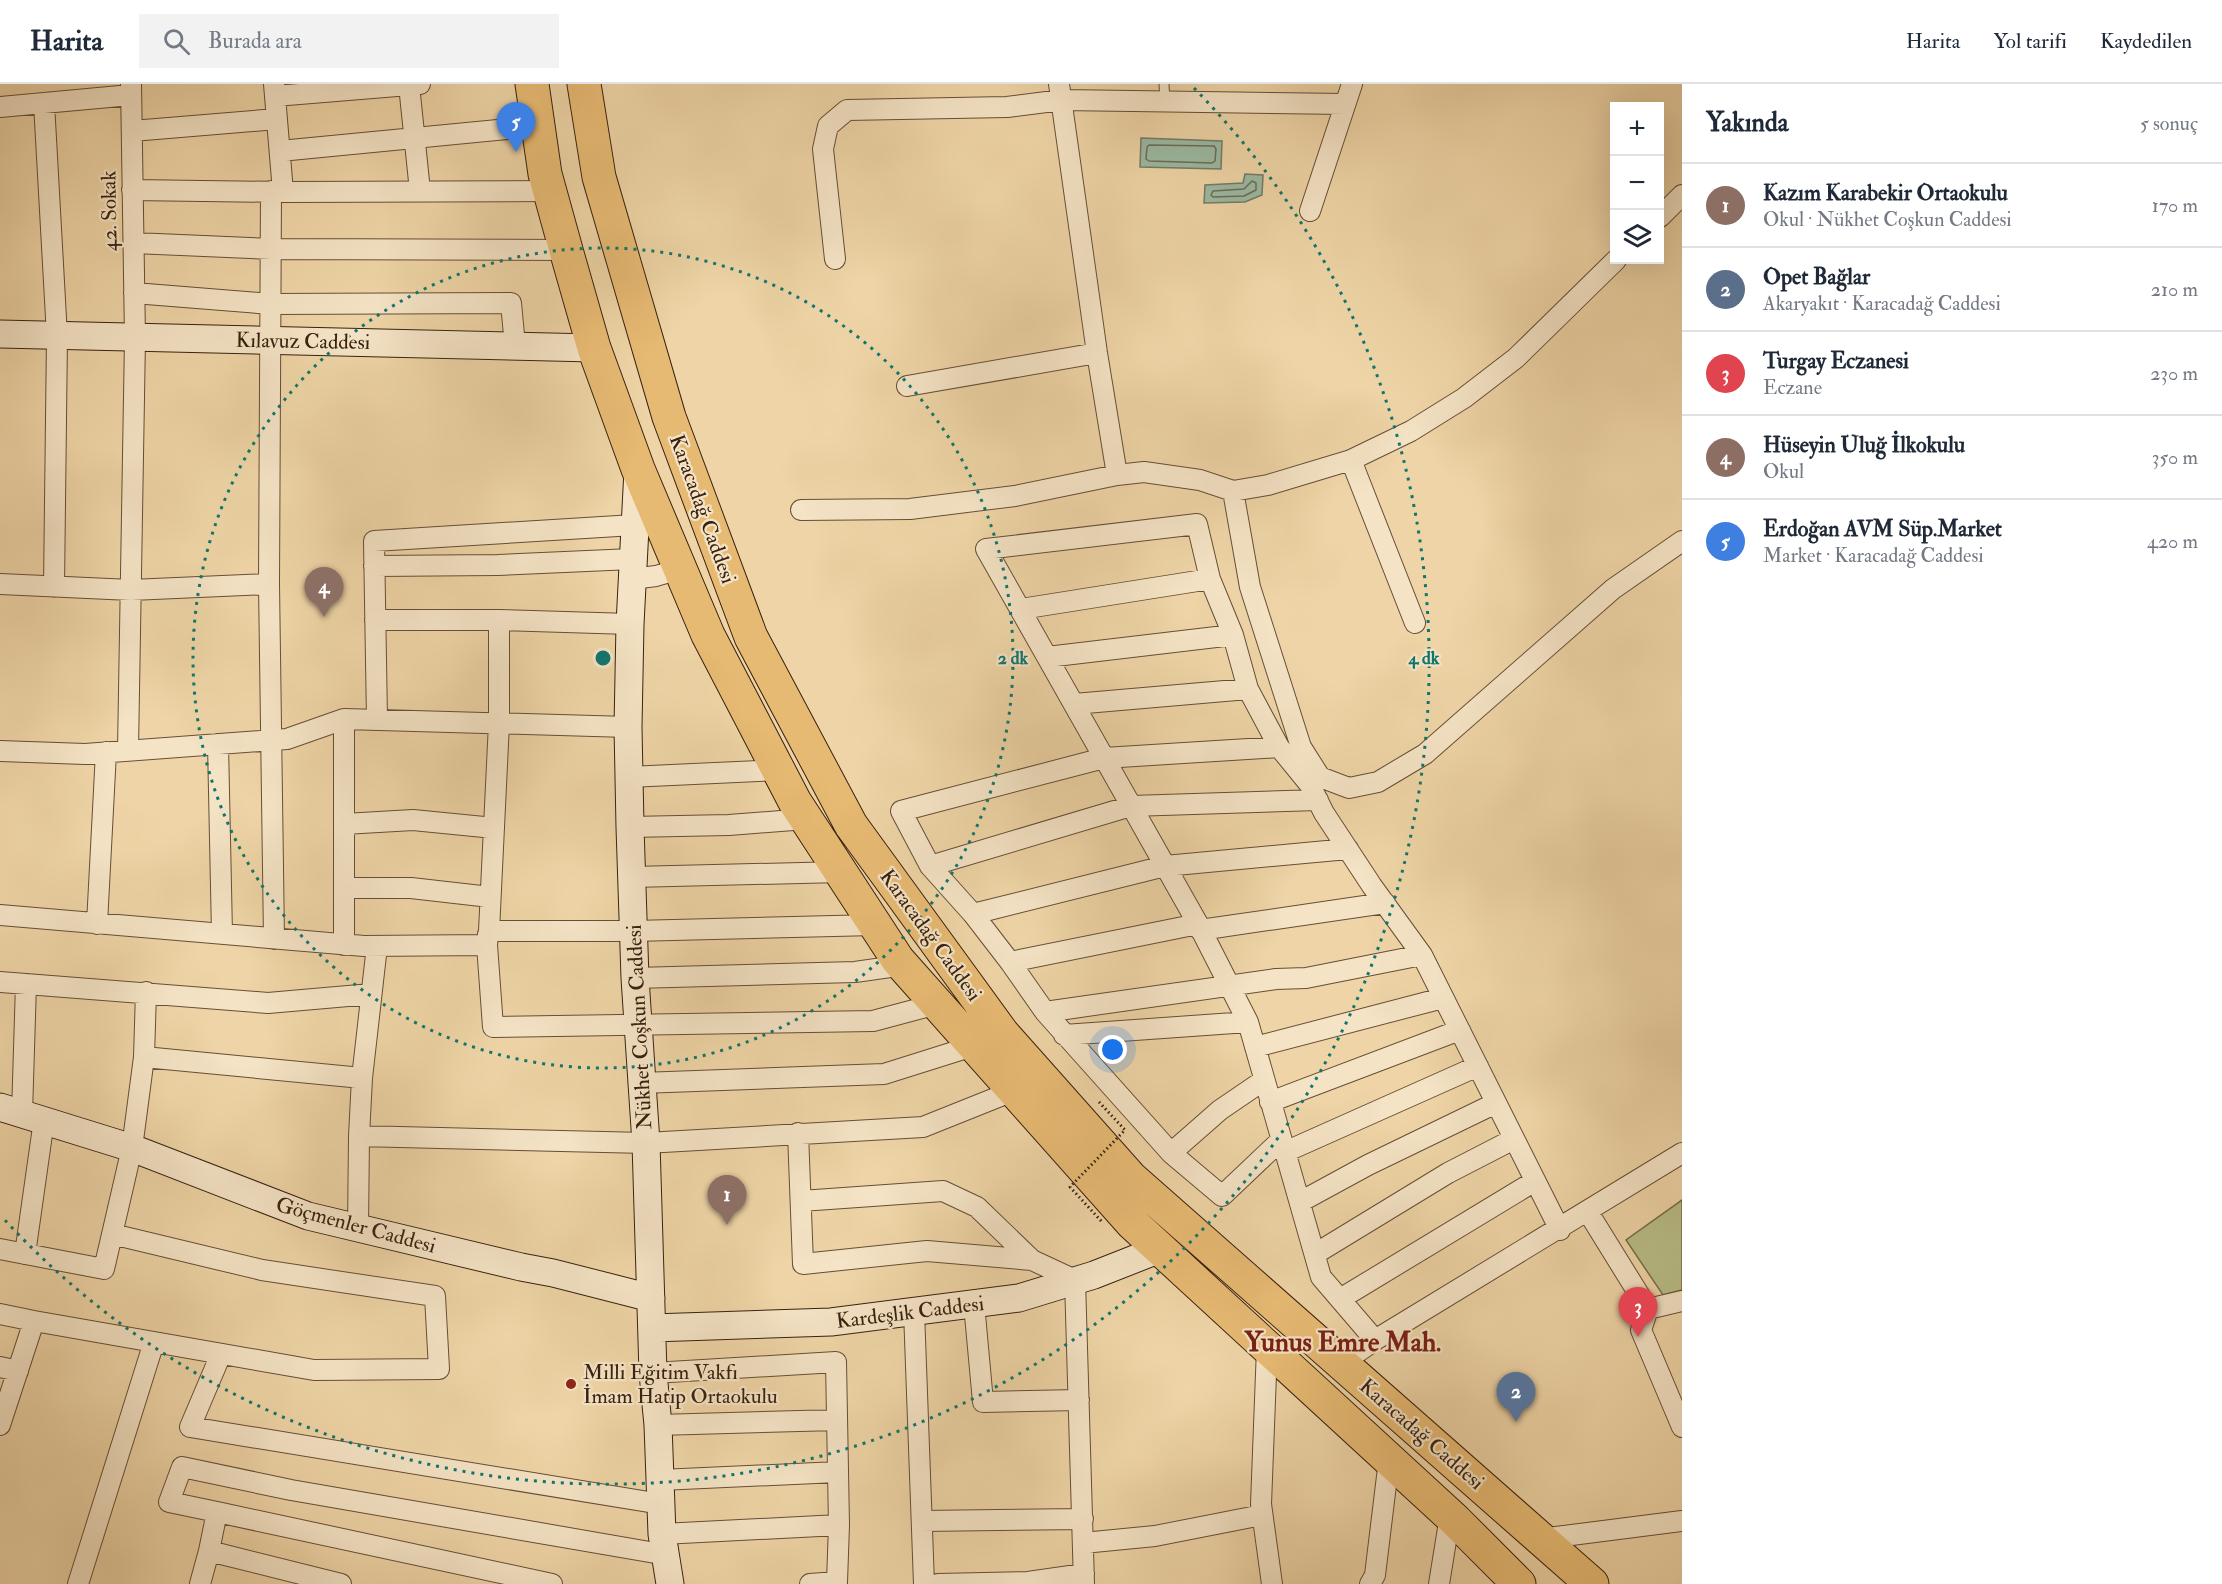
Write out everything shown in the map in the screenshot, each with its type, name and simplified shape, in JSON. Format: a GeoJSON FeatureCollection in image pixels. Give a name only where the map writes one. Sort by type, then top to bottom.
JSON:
{"type":"FeatureCollection","features":[{"type":"Feature","properties":{"kind":"highway","name":"Karacadağ Caddesi"},"geometry":{"type":"LineString","coordinates":[[532,84],[545,174],[594,348],[638,469],[708,635],[778,770],[806,819],[875,925],[904,965],[973,1046],[1132,1223],[1450,1516],[1509,1580]]}},
{"type":"Feature","properties":{"kind":"highway","name":"Karacadağ Caddesi"},"geometry":{"type":"LineString","coordinates":[[584,84],[599,177],[669,417],[751,637],[851,825],[1003,1034],[1131,1178],[1592,1584]]}},
{"type":"Feature","properties":{"kind":"street"},"geometry":{"type":"LineString","coordinates":[[1310,211],[1352,84]]}},
{"type":"Feature","properties":{"kind":"street"},"geometry":{"type":"LineString","coordinates":[[274,939],[269,584],[271,249],[280,151],[275,90],[414,85],[414,139],[420,191]]}},
{"type":"Feature","properties":{"kind":"street"},"geometry":{"type":"LineString","coordinates":[[0,107],[131,90]]}},
{"type":"Feature","properties":{"kind":"street","name":"42. Sokak"},"geometry":{"type":"LineString","coordinates":[[128,750],[135,338],[131,90]]}},
{"type":"Feature","properties":{"kind":"street"},"geometry":{"type":"LineString","coordinates":[[835,259],[823,149],[828,126],[847,110],[1007,107],[1061,92],[1164,93],[1345,104]]}},
{"type":"Feature","properties":{"kind":"street"},"geometry":{"type":"LineString","coordinates":[[1061,92],[1097,353],[1117,475]]}},
{"type":"Feature","properties":{"kind":"street"},"geometry":{"type":"LineString","coordinates":[[44,103],[57,336],[54,587]]}},
{"type":"Feature","properties":{"kind":"street"},"geometry":{"type":"LineString","coordinates":[[132,131],[277,119]]}},
{"type":"Feature","properties":{"kind":"street"},"geometry":{"type":"LineString","coordinates":[[280,151],[538,126]]}},
{"type":"Feature","properties":{"kind":"street"},"geometry":{"type":"LineString","coordinates":[[132,190],[550,191]]}},
{"type":"Feature","properties":{"kind":"street"},"geometry":{"type":"LineString","coordinates":[[1664,212],[1682,195]]}},
{"type":"Feature","properties":{"kind":"street"},"geometry":{"type":"LineString","coordinates":[[134,243],[271,249],[566,250]]}},
{"type":"Feature","properties":{"kind":"street"},"geometry":{"type":"LineString","coordinates":[[801,510],[910,509],[1015,496],[1117,475],[1144,472],[1200,480],[1233,491],[1268,485],[1351,460],[1411,431],[1464,398],[1516,358],[1612,264]]}},
{"type":"Feature","properties":{"kind":"street"},"geometry":{"type":"LineString","coordinates":[[134,293],[271,304],[512,303],[515,346]]}},
{"type":"Feature","properties":{"kind":"street","name":"Kılavuz Caddesi"},"geometry":{"type":"LineString","coordinates":[[6,335],[594,348]]}},
{"type":"Feature","properties":{"kind":"street"},"geometry":{"type":"LineString","coordinates":[[907,386],[1097,353]]}},
{"type":"Feature","properties":{"kind":"street"},"geometry":{"type":"LineString","coordinates":[[1351,460],[1415,623]]}},
{"type":"Feature","properties":{"kind":"street","name":"Nükhet Coşkun Caddesi"},"geometry":{"type":"LineString","coordinates":[[638,469],[630,624],[628,727],[630,827],[635,978],[646,1143],[653,1373],[664,1545],[670,1584]]}},
{"type":"Feature","properties":{"kind":"street"},"geometry":{"type":"LineString","coordinates":[[1233,491],[1251,587],[1301,747],[1320,777],[1349,789],[1378,782],[1425,754],[1613,589],[1682,541]]}},
{"type":"Feature","properties":{"kind":"street"},"geometry":{"type":"LineString","coordinates":[[1374,1340],[1321,1277],[1248,1022],[1199,927],[986,549],[1197,524],[1209,579],[1233,635],[1248,689],[1279,747],[1310,784],[1348,849],[1422,955],[1560,1230]]}},
{"type":"Feature","properties":{"kind":"street"},"geometry":{"type":"LineString","coordinates":[[377,720],[374,541],[634,525]]}},
{"type":"Feature","properties":{"kind":"street"},"geometry":{"type":"LineString","coordinates":[[374,566],[498,565],[632,569],[656,576],[680,569]]}},
{"type":"Feature","properties":{"kind":"street"},"geometry":{"type":"LineString","coordinates":[[1021,609],[1209,579]]}},
{"type":"Feature","properties":{"kind":"street"},"geometry":{"type":"LineString","coordinates":[[0,585],[131,590],[269,584]]}},
{"type":"Feature","properties":{"kind":"street"},"geometry":{"type":"LineString","coordinates":[[375,620],[500,620],[630,624]]}},
{"type":"Feature","properties":{"kind":"street"},"geometry":{"type":"LineString","coordinates":[[500,620],[499,723],[488,938],[493,1027],[873,1021],[937,1004]]}},
{"type":"Feature","properties":{"kind":"street"},"geometry":{"type":"LineString","coordinates":[[1047,657],[1233,635]]}},
{"type":"Feature","properties":{"kind":"street"},"geometry":{"type":"LineString","coordinates":[[1074,704],[1248,689]]}},
{"type":"Feature","properties":{"kind":"street"},"geometry":{"type":"LineString","coordinates":[[344,719],[344,945]]}},
{"type":"Feature","properties":{"kind":"street"},"geometry":{"type":"LineString","coordinates":[[0,751],[85,754],[287,739],[344,719],[628,727]]}},
{"type":"Feature","properties":{"kind":"street"},"geometry":{"type":"LineString","coordinates":[[218,744],[222,934]]}},
{"type":"Feature","properties":{"kind":"street"},"geometry":{"type":"LineString","coordinates":[[1279,747],[1104,758],[902,811],[930,866],[973,914],[1064,1035],[1171,1153],[1222,1197],[1283,1146],[1478,1066]]}},
{"type":"Feature","properties":{"kind":"street"},"geometry":{"type":"LineString","coordinates":[[97,924],[106,752]]}},
{"type":"Feature","properties":{"kind":"street"},"geometry":{"type":"LineString","coordinates":[[629,777],[778,770]]}},
{"type":"Feature","properties":{"kind":"street"},"geometry":{"type":"LineString","coordinates":[[930,866],[1131,806],[1318,800]]}},
{"type":"Feature","properties":{"kind":"street"},"geometry":{"type":"LineString","coordinates":[[630,827],[729,825],[806,819]]}},
{"type":"Feature","properties":{"kind":"street"},"geometry":{"type":"LineString","coordinates":[[344,824],[413,820],[494,828]]}},
{"type":"Feature","properties":{"kind":"street"},"geometry":{"type":"LineString","coordinates":[[973,914],[1165,866],[1348,849]]}},
{"type":"Feature","properties":{"kind":"street"},"geometry":{"type":"LineString","coordinates":[[632,877],[841,872]]}},
{"type":"Feature","properties":{"kind":"street"},"geometry":{"type":"LineString","coordinates":[[344,888],[411,888],[490,897]]}},
{"type":"Feature","properties":{"kind":"street"},"geometry":{"type":"LineString","coordinates":[[1010,962],[1199,927],[1385,903]]}},
{"type":"Feature","properties":{"kind":"street"},"geometry":{"type":"LineString","coordinates":[[0,915],[377,946],[633,931],[875,925]]}},
{"type":"Feature","properties":{"kind":"street"},"geometry":{"type":"LineString","coordinates":[[358,1229],[362,1078],[377,946]]}},
{"type":"Feature","properties":{"kind":"street"},"geometry":{"type":"LineString","coordinates":[[1045,1012],[1276,979],[1306,978],[1422,955]]}},
{"type":"Feature","properties":{"kind":"street"},"geometry":{"type":"LineString","coordinates":[[635,978],[855,972],[904,965]]}},
{"type":"Feature","properties":{"kind":"street"},"geometry":{"type":"LineString","coordinates":[[0,982],[268,1002],[371,994]]}},
{"type":"Feature","properties":{"kind":"street"},"geometry":{"type":"LineString","coordinates":[[25,1254],[22,1114],[26,984]]}},
{"type":"Feature","properties":{"kind":"street"},"geometry":{"type":"LineString","coordinates":[[0,1250],[105,1269],[132,1148],[144,1058],[146,992]]}},
{"type":"Feature","properties":{"kind":"street"},"geometry":{"type":"LineString","coordinates":[[1255,1047],[1443,998]]}},
{"type":"Feature","properties":{"kind":"street"},"geometry":{"type":"LineString","coordinates":[[1064,1035],[1248,1022]]}},
{"type":"Feature","properties":{"kind":"street"},"geometry":{"type":"LineString","coordinates":[[1270,1102],[1460,1030]]}},
{"type":"Feature","properties":{"kind":"street"},"geometry":{"type":"LineString","coordinates":[[641,1083],[884,1074],[973,1046]]}},
{"type":"Feature","properties":{"kind":"street"},"geometry":{"type":"LineString","coordinates":[[144,1058],[362,1078]]}},
{"type":"Feature","properties":{"kind":"street"},"geometry":{"type":"LineString","coordinates":[[1171,1153],[1220,1110],[1264,1080]]}},
{"type":"Feature","properties":{"kind":"street"},"geometry":{"type":"LineString","coordinates":[[359,1136],[646,1143],[923,1127],[1013,1091]]}},
{"type":"Feature","properties":{"kind":"street"},"geometry":{"type":"LineString","coordinates":[[1300,1202],[1368,1165],[1496,1103]]}},
{"type":"Feature","properties":{"kind":"street","name":"Göçmenler Caddesi"},"geometry":{"type":"LineString","coordinates":[[22,1114],[132,1148],[308,1216],[651,1298]]}},
{"type":"Feature","properties":{"kind":"street"},"geometry":{"type":"LineString","coordinates":[[798,1133],[803,1264],[927,1251],[1032,1260]]}},
{"type":"Feature","properties":{"kind":"street"},"geometry":{"type":"LineString","coordinates":[[1315,1254],[1448,1173],[1514,1139]]}},
{"type":"Feature","properties":{"kind":"street"},"geometry":{"type":"LineString","coordinates":[[1342,1363],[1374,1340],[1560,1230],[1682,1154]]}},
{"type":"Feature","properties":{"kind":"street"},"geometry":{"type":"LineString","coordinates":[[1340,1299],[1535,1181]]}},
{"type":"Feature","properties":{"kind":"street"},"geometry":{"type":"LineString","coordinates":[[801,1201],[943,1191],[977,1207],[1032,1260],[1075,1280],[1084,1579],[938,1584]]}},
{"type":"Feature","properties":{"kind":"street"},"geometry":{"type":"LineString","coordinates":[[1588,1212],[1648,1309]]}},
{"type":"Feature","properties":{"kind":"street"},"geometry":{"type":"LineString","coordinates":[[0,1314],[314,1370],[439,1369],[435,1296],[262,1270],[112,1233]]}},
{"type":"Feature","properties":{"kind":"street","name":"Kardeşlik Caddesi"},"geometry":{"type":"LineString","coordinates":[[652,1328],[831,1322],[1018,1298],[1094,1275],[1160,1249]]}},
{"type":"Feature","properties":{"kind":"street"},"geometry":{"type":"LineString","coordinates":[[1648,1309],[1682,1301]]}},
{"type":"Feature","properties":{"kind":"street"},"geometry":{"type":"LineString","coordinates":[[974,1304],[983,1402],[1079,1400]]}},
{"type":"Feature","properties":{"kind":"street"},"geometry":{"type":"LineString","coordinates":[[1648,1309],[1641,1330],[1682,1427]]}},
{"type":"Feature","properties":{"kind":"street"},"geometry":{"type":"LineString","coordinates":[[914,1311],[924,1584]]}},
{"type":"Feature","properties":{"kind":"street"},"geometry":{"type":"LineString","coordinates":[[0,1425],[9,1369],[34,1321]]}},
{"type":"Feature","properties":{"kind":"street"},"geometry":{"type":"LineString","coordinates":[[78,1584],[154,1342]]}},
{"type":"Feature","properties":{"kind":"street"},"geometry":{"type":"LineString","coordinates":[[1267,1348],[1261,1504],[1272,1584]]}},
{"type":"Feature","properties":{"kind":"street"},"geometry":{"type":"LineString","coordinates":[[221,1354],[190,1427],[660,1492],[838,1472]]}},
{"type":"Feature","properties":{"kind":"street"},"geometry":{"type":"LineString","coordinates":[[653,1373],[836,1362],[839,1525],[837,1582],[810,1584]]}},
{"type":"Feature","properties":{"kind":"street"},"geometry":{"type":"LineString","coordinates":[[658,1425],[837,1420]]}},
{"type":"Feature","properties":{"kind":"street"},"geometry":{"type":"LineString","coordinates":[[1370,1584],[1375,1575],[1389,1460]]}},
{"type":"Feature","properties":{"kind":"street"},"geometry":{"type":"LineString","coordinates":[[552,1584],[170,1502],[182,1467],[291,1490],[664,1545],[839,1525]]}},
{"type":"Feature","properties":{"kind":"street"},"geometry":{"type":"LineString","coordinates":[[201,1584],[217,1512]]}},
{"type":"Feature","properties":{"kind":"street"},"geometry":{"type":"LineString","coordinates":[[1083,1543],[1155,1536],[1262,1515]]}},
{"type":"Feature","properties":{"kind":"street"},"geometry":{"type":"LineString","coordinates":[[1439,1584],[1450,1516]]}},
{"type":"Feature","properties":{"kind":"street"},"geometry":{"type":"LineString","coordinates":[[922,1521],[1083,1519]]}},
{"type":"Feature","properties":{"kind":"street"},"geometry":{"type":"LineString","coordinates":[[1540,1539],[1682,1521]]}},
{"type":"Feature","properties":{"kind":"street"},"geometry":{"type":"LineString","coordinates":[[209,1551],[341,1584]]}},
{"type":"Feature","properties":{"kind":"path"},"geometry":{"type":"LineString","coordinates":[[1099,1102],[1125,1130],[1070,1187],[1103,1222]]}},
{"type":"Feature","properties":{"kind":"green space"},"geometry":{"type":"Polygon","coordinates":[[[1682,1200],[1682,1290],[1663,1295],[1626,1240],[1682,1200]]]}},
{"type":"Feature","properties":{"kind":"water"},"geometry":{"type":"Polygon","coordinates":[[[1141,138],[1222,141],[1221,169],[1140,167],[1141,138]]]}},
{"type":"Feature","properties":{"kind":"water"},"geometry":{"type":"Polygon","coordinates":[[[1245,174],[1263,175],[1262,195],[1245,202],[1204,203],[1205,185],[1243,183],[1245,174]]]}},
{"type":"Feature","properties":{"kind":"place","name":"Erdoğan AVM Süp.Market"},"geometry":{"type":"Point","coordinates":[516,152]}},
{"type":"Feature","properties":{"kind":"place","name":"Hüseyin Uluğ İlkokulu"},"geometry":{"type":"Point","coordinates":[324,617]}},
{"type":"Feature","properties":{"kind":"place","name":"Kazım Karabekir Ortaokulu"},"geometry":{"type":"Point","coordinates":[727,1225]}},
{"type":"Feature","properties":{"kind":"place","name":"Turgay Eczanesi"},"geometry":{"type":"Point","coordinates":[1638,1337]}},
{"type":"Feature","properties":{"kind":"place","name":"Milli Eğitim Vakfı İmam Hatip Ortaokulu"},"geometry":{"type":"Point","coordinates":[571,1384]}},
{"type":"Feature","properties":{"kind":"place","name":"Opet Bağlar"},"geometry":{"type":"Point","coordinates":[1516,1422]}},
{"type":"Feature","properties":{"kind":"district","name":"Yunus Emre Mah."},"geometry":{"type":"Point","coordinates":[1343,1342]}}]}
